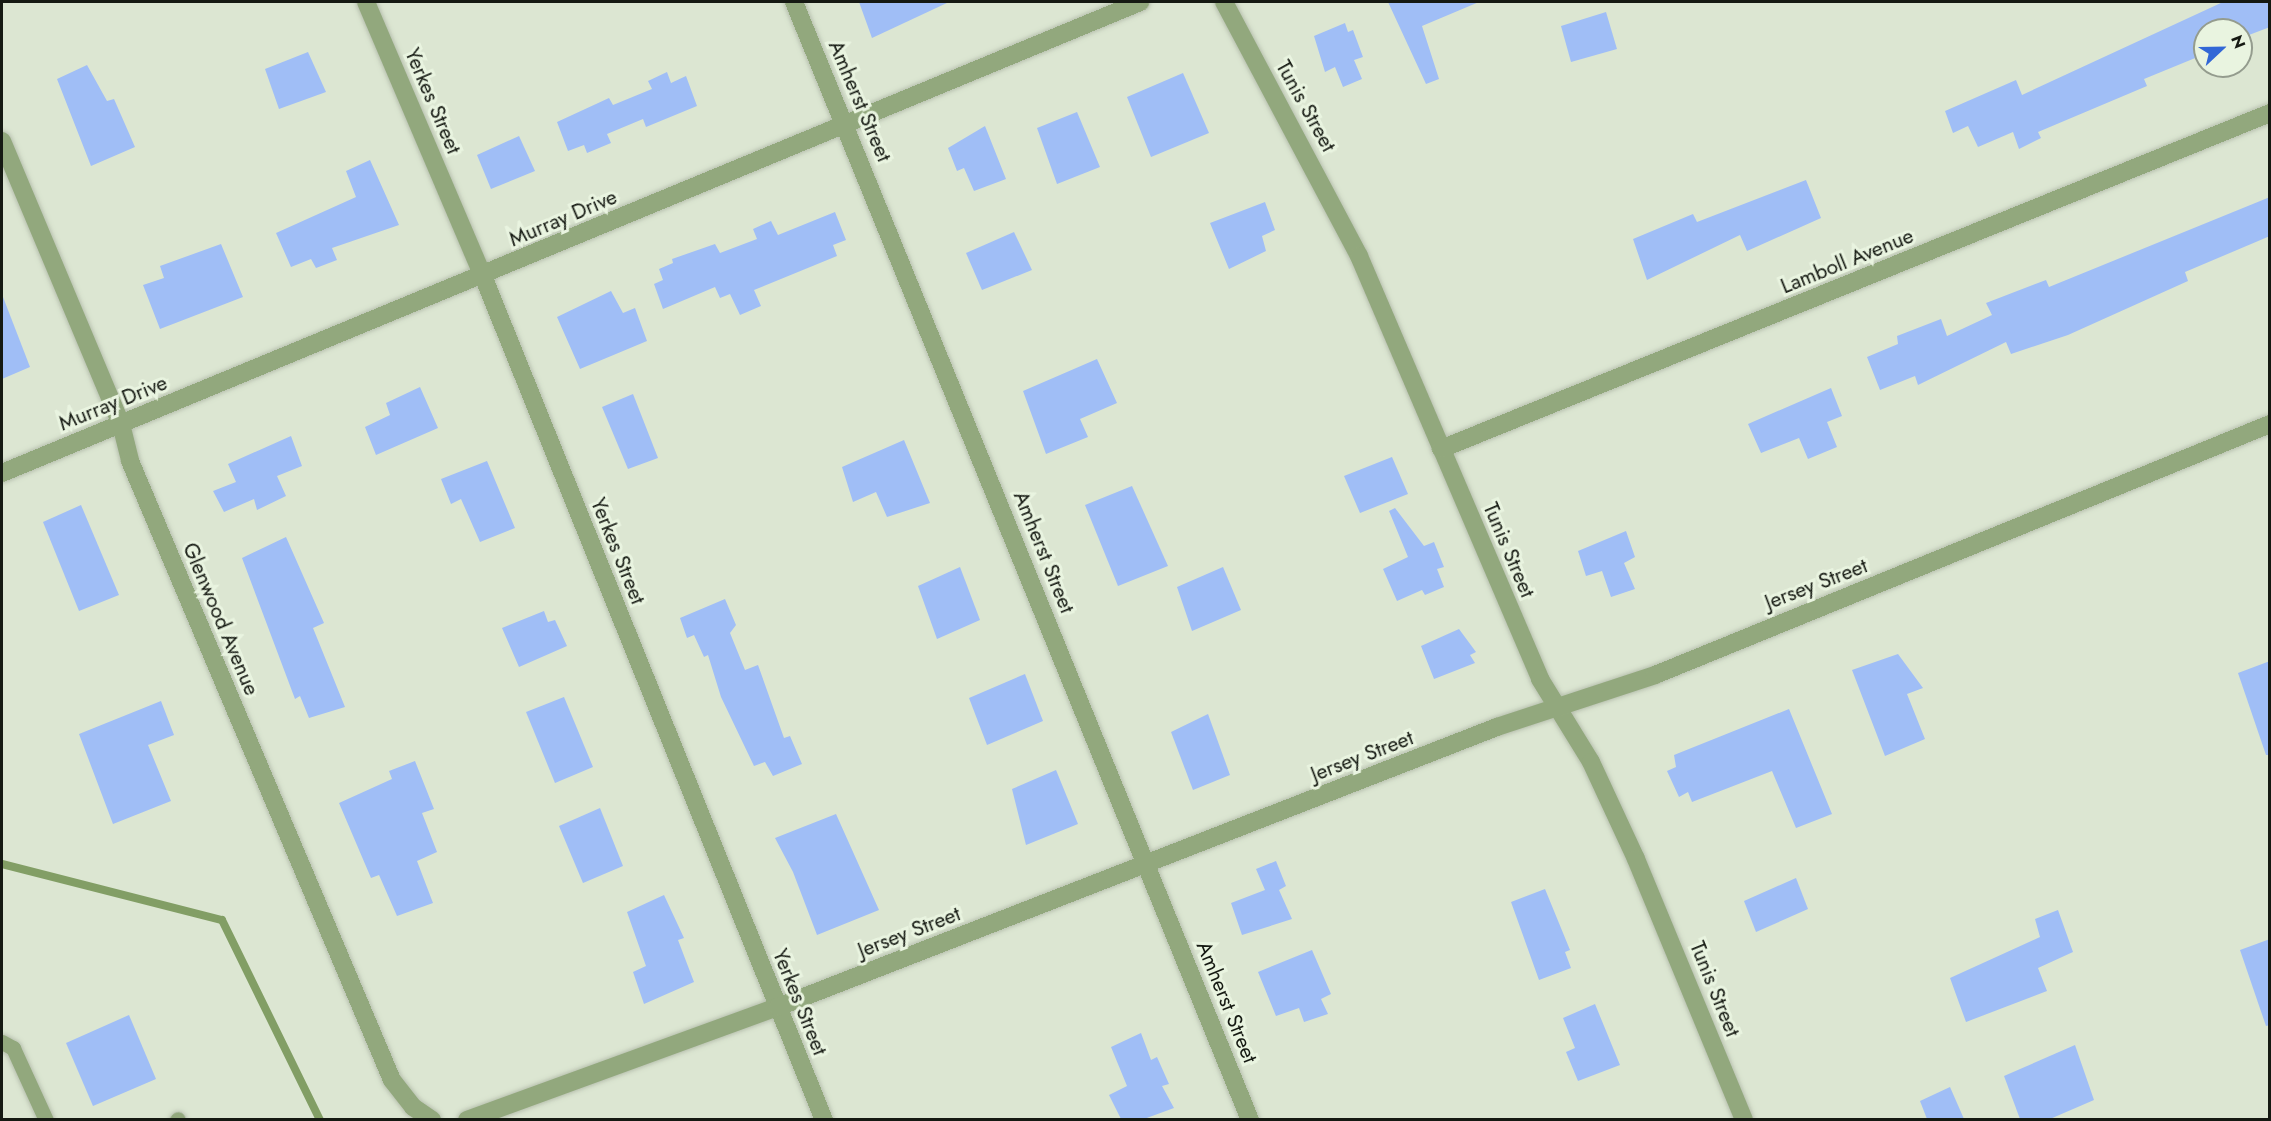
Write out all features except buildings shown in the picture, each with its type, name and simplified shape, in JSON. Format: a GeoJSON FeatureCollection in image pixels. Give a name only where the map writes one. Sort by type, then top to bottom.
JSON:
{"type":"FeatureCollection","features":[{"type":"Feature","properties":{"kind":"street","name":"Yerkes Street"},"geometry":{"type":"LineString","coordinates":[[366,2],[483,276],[824,1119]]}},
{"type":"Feature","properties":{"kind":"street","name":"Amherst Street"},"geometry":{"type":"LineString","coordinates":[[794,2],[846,123],[1250,1119]]}},
{"type":"Feature","properties":{"kind":"street","name":"Murray Drive"},"geometry":{"type":"LineString","coordinates":[[2,473],[483,276],[1140,2]]}},
{"type":"Feature","properties":{"kind":"street","name":"Tunis Street"},"geometry":{"type":"LineString","coordinates":[[1224,2],[1330,196],[1540,680],[1559,705],[1591,762],[1636,859],[1744,1119]]}},
{"type":"Feature","properties":{"kind":"street","name":"Lamboll Avenue"},"geometry":{"type":"LineString","coordinates":[[1441,449],[2270,113]]}},
{"type":"Feature","properties":{"kind":"street","name":"Glenwood Avenue"},"geometry":{"type":"LineString","coordinates":[[2,141],[121,424],[130,461],[392,1080],[413,1107],[432,1119]]}},
{"type":"Feature","properties":{"kind":"street","name":"Jersey Street"},"geometry":{"type":"LineString","coordinates":[[467,1119],[778,1007],[1559,705],[1655,675],[2270,424]]}},
{"type":"Feature","properties":{"kind":"lane"},"geometry":{"type":"LineString","coordinates":[[2,1042],[14,1048],[46,1119]]}},
{"type":"Feature","properties":{"kind":"waterway"},"geometry":{"type":"LineString","coordinates":[[2,864],[222,920],[320,1120]]}}]}
